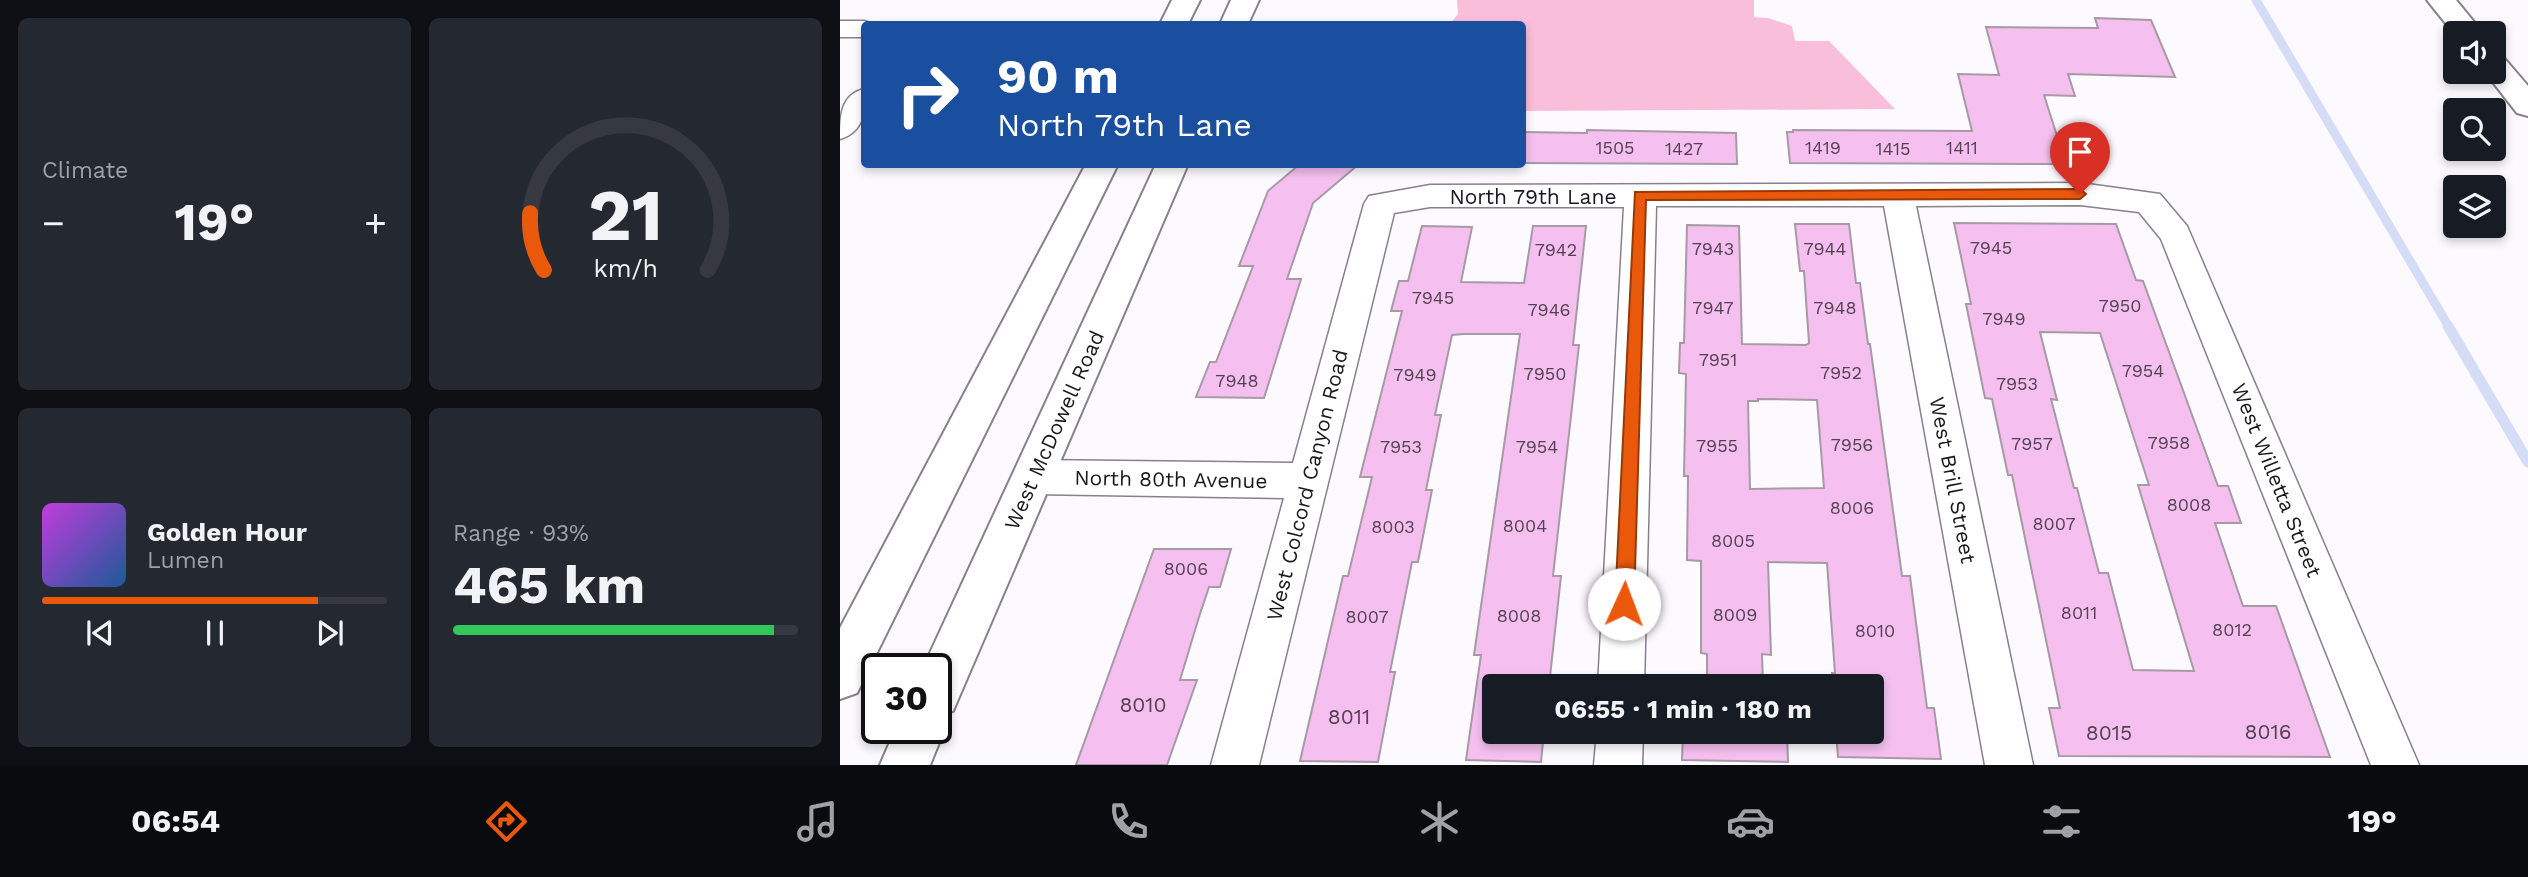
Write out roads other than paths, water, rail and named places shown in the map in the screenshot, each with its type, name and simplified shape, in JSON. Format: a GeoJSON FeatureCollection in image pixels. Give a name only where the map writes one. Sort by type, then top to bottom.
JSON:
{"type":"FeatureCollection","features":[{"type":"Feature","properties":{"kind":"main road"},"geometry":{"type":"LineString","coordinates":[[1176,21],[1186,0]]}},
{"type":"Feature","properties":{"kind":"main road"},"geometry":{"type":"LineString","coordinates":[[1235,21],[1245,0]]}},
{"type":"Feature","properties":{"kind":"main road"},"geometry":{"type":"LineString","coordinates":[[2441,0],[2459,21]]}},
{"type":"Feature","properties":{"kind":"main road"},"geometry":{"type":"LineString","coordinates":[[2506,79],[2528,106]]}},
{"type":"Feature","properties":{"kind":"main road"},"geometry":{"type":"LineString","coordinates":[[840,676],[1100,168]]}},
{"type":"Feature","properties":{"kind":"main road","name":"West McDowell Road"},"geometry":{"type":"LineString","coordinates":[[952,659],[1170,168]]}},
{"type":"Feature","properties":{"kind":"main road"},"geometry":{"type":"LineString","coordinates":[[905,765],[914,744]]}},
{"type":"Feature","properties":{"kind":"street"},"geometry":{"type":"LineString","coordinates":[[840,29],[861,29]]}},
{"type":"Feature","properties":{"kind":"street"},"geometry":{"type":"LineString","coordinates":[[840,129],[861,102]]}},
{"type":"Feature","properties":{"kind":"street","name":"North 79th Lane"},"geometry":{"type":"LineString","coordinates":[[1380,204],[1430,196],[2080,194],[2149,202]]}},
{"type":"Feature","properties":{"kind":"street","name":"West Brill Street"},"geometry":{"type":"LineString","coordinates":[[1898,195],[2009,765]]}},
{"type":"Feature","properties":{"kind":"street"},"geometry":{"type":"LineString","coordinates":[[1621,674],[1640,196]]}},
{"type":"Feature","properties":{"kind":"street","name":"West Willetta Street"},"geometry":{"type":"LineString","coordinates":[[2149,202],[2175,234],[2395,765]]}},
{"type":"Feature","properties":{"kind":"street","name":"West Colcord Canyon Road"},"geometry":{"type":"LineString","coordinates":[[1235,765],[1380,204]]}},
{"type":"Feature","properties":{"kind":"street","name":"North 80th Avenue"},"geometry":{"type":"LineString","coordinates":[[1034,477],[1308,481]]}},
{"type":"Feature","properties":{"kind":"street"},"geometry":{"type":"LineString","coordinates":[[1618,765],[1619,744]]}},
{"type":"Feature","properties":{"kind":"waterway"},"geometry":{"type":"LineString","coordinates":[[2256,0],[2449,327]]}},
{"type":"Feature","properties":{"kind":"waterway"},"geometry":{"type":"LineString","coordinates":[[2448,326],[2528,462]]}}]}
